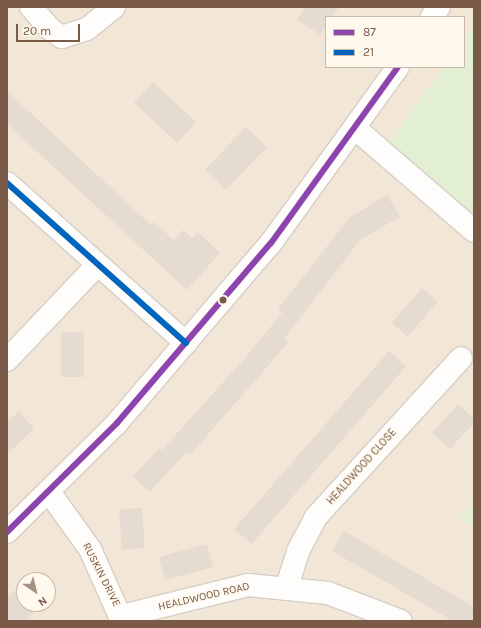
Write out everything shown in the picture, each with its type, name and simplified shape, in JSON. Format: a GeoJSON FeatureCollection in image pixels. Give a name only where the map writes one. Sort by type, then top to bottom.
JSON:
{"type":"FeatureCollection","features":[{"type":"Feature","properties":{"kind":"street"},"geometry":{"type":"LineString","coordinates":[[31,7],[50,29],[62,37],[87,29],[114,7]]}},
{"type":"Feature","properties":{"kind":"street"},"geometry":{"type":"LineString","coordinates":[[433,16],[438,7]]}},
{"type":"Feature","properties":{"kind":"street"},"geometry":{"type":"LineString","coordinates":[[7,532],[117,423],[271,243],[356,129],[397,68]]}},
{"type":"Feature","properties":{"kind":"street"},"geometry":{"type":"LineString","coordinates":[[356,129],[474,231]]}},
{"type":"Feature","properties":{"kind":"street"},"geometry":{"type":"LineString","coordinates":[[11,194],[97,264],[186,343]]}},
{"type":"Feature","properties":{"kind":"street"},"geometry":{"type":"LineString","coordinates":[[7,360],[97,264]]}},
{"type":"Feature","properties":{"kind":"street","name":"HEALDWOOD CLOSE"},"geometry":{"type":"LineString","coordinates":[[286,589],[298,551],[316,517],[461,358]]}},
{"type":"Feature","properties":{"kind":"street","name":"RUSKIN DRIVE"},"geometry":{"type":"LineString","coordinates":[[49,492],[90,549],[122,619]]}},
{"type":"Feature","properties":{"kind":"street","name":"HEALDWOOD ROAD"},"geometry":{"type":"LineString","coordinates":[[122,619],[248,585],[328,593],[402,621]]}},
{"type":"Feature","properties":{"kind":"shaded area"},"geometry":{"type":"Polygon","coordinates":[[[7,7],[474,7],[474,25],[465,38],[465,16],[325,16],[325,68],[443,68],[381,154],[474,236],[474,501],[460,518],[474,528],[474,621],[7,621],[7,7]]]}},
{"type":"Feature","properties":{"kind":"green space"},"geometry":{"type":"Polygon","coordinates":[[[474,25],[474,236],[381,154],[443,68],[465,68],[465,38],[474,25]]]}},
{"type":"Feature","properties":{"kind":"green space"},"geometry":{"type":"Polygon","coordinates":[[[474,501],[474,528],[459,518],[474,501]]]}},
{"type":"Feature","properties":{"kind":"building"},"geometry":{"type":"Polygon","coordinates":[[[305,7],[339,7],[333,16],[325,16],[325,28],[320,35],[297,19],[305,7]]]}},
{"type":"Feature","properties":{"kind":"building"},"geometry":{"type":"Polygon","coordinates":[[[153,82],[196,122],[177,143],[134,102],[153,82]]]}},
{"type":"Feature","properties":{"kind":"building"},"geometry":{"type":"Polygon","coordinates":[[[7,91],[151,225],[154,222],[174,240],[183,230],[192,238],[198,232],[220,253],[187,290],[7,124],[7,91]]]}},
{"type":"Feature","properties":{"kind":"building"},"geometry":{"type":"Polygon","coordinates":[[[246,127],[267,147],[226,190],[205,169],[246,127]]]}},
{"type":"Feature","properties":{"kind":"building"},"geometry":{"type":"Polygon","coordinates":[[[387,195],[400,217],[361,239],[284,339],[288,342],[190,455],[186,452],[150,492],[133,477],[159,448],[162,450],[245,358],[282,313],[278,309],[350,217],[387,195]]]}},
{"type":"Feature","properties":{"kind":"building"},"geometry":{"type":"Polygon","coordinates":[[[422,288],[438,302],[408,336],[392,323],[422,288]]]}},
{"type":"Feature","properties":{"kind":"building"},"geometry":{"type":"Polygon","coordinates":[[[61,332],[84,332],[84,377],[61,377],[61,332]]]}},
{"type":"Feature","properties":{"kind":"building"},"geometry":{"type":"Polygon","coordinates":[[[389,351],[406,366],[252,544],[234,529],[389,351]]]}},
{"type":"Feature","properties":{"kind":"building"},"geometry":{"type":"Polygon","coordinates":[[[458,404],[474,419],[474,423],[450,449],[432,433],[458,404]]]}},
{"type":"Feature","properties":{"kind":"building"},"geometry":{"type":"Polygon","coordinates":[[[19,411],[34,429],[7,454],[7,422],[19,411]]]}},
{"type":"Feature","properties":{"kind":"building"},"geometry":{"type":"Polygon","coordinates":[[[142,508],[145,548],[122,550],[119,510],[142,508]]]}},
{"type":"Feature","properties":{"kind":"building"},"geometry":{"type":"Polygon","coordinates":[[[344,531],[474,607],[474,621],[453,621],[332,551],[344,531]]]}},
{"type":"Feature","properties":{"kind":"building"},"geometry":{"type":"Polygon","coordinates":[[[207,544],[213,567],[165,580],[159,557],[207,544]]]}},
{"type":"Feature","properties":{"kind":"building"},"geometry":{"type":"Polygon","coordinates":[[[16,590],[16,612],[35,612],[26,621],[7,621],[7,598],[16,590]]]}},
{"type":"Feature","properties":{"kind":"transit line","name":"87"},"geometry":{"type":"LineString","coordinates":[[7,532],[117,423],[271,243],[397,68]]}},
{"type":"Feature","properties":{"kind":"transit line","name":"21"},"geometry":{"type":"LineString","coordinates":[[7,183],[186,343]]}}]}
